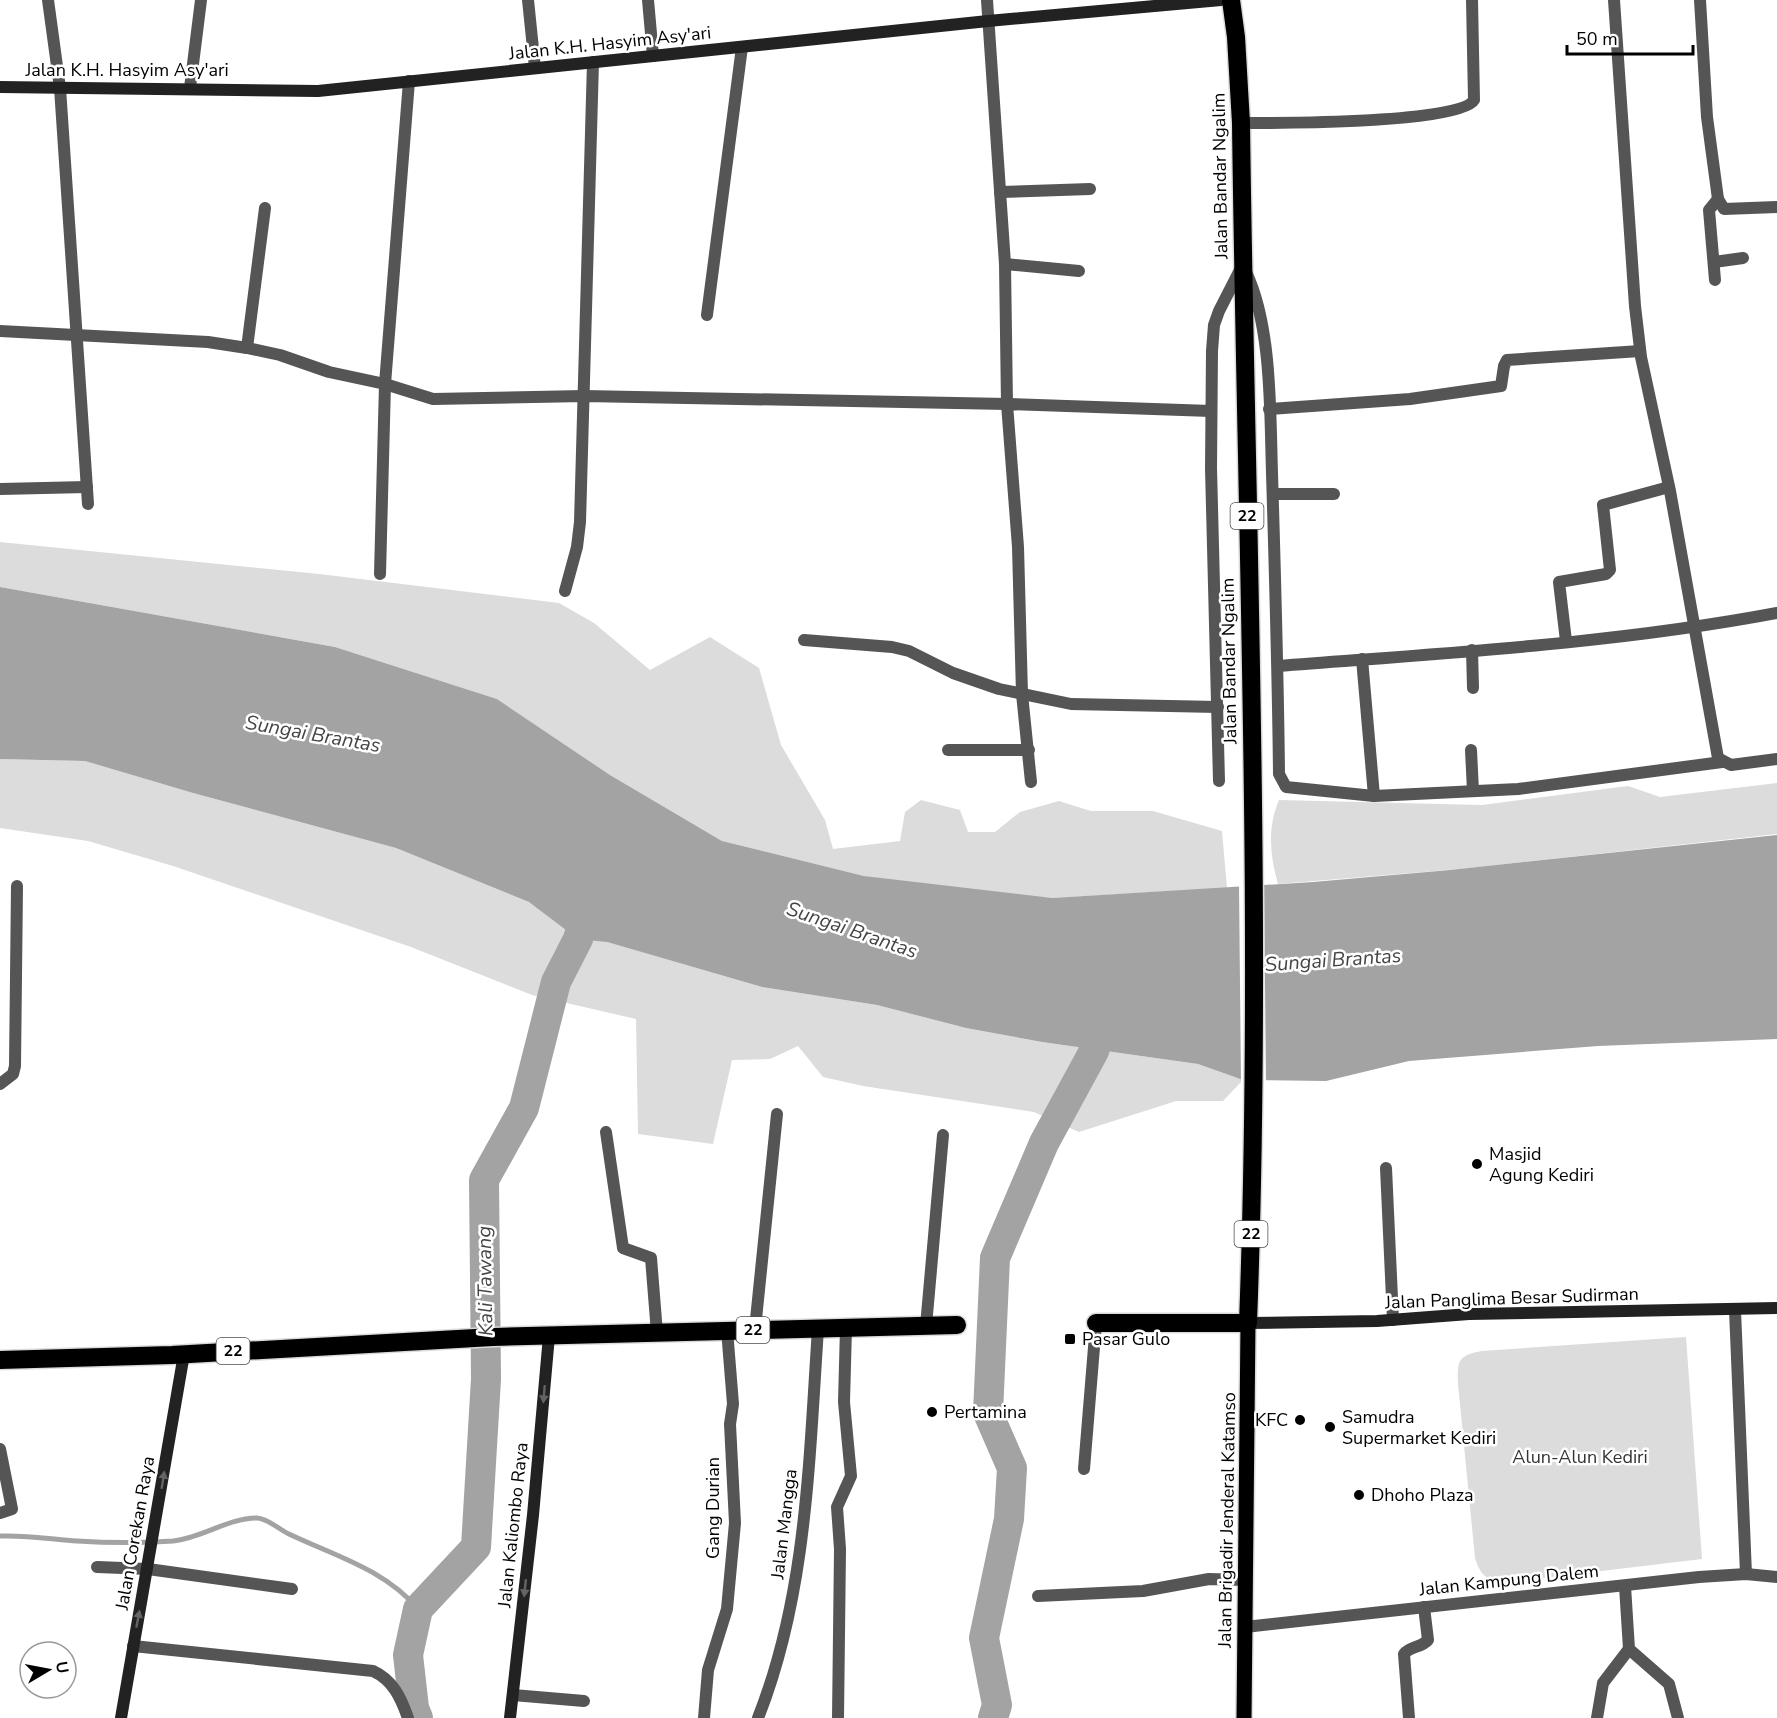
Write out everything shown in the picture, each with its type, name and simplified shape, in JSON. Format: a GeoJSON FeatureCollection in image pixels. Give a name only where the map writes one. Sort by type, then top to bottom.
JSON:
{"type":"FeatureCollection","features":[{"type":"Feature","properties":{"kind":"highway","name":"Jalan Bandar Ngalim"},"geometry":{"type":"LineString","coordinates":[[1231,0],[1241,123],[1251,766],[1253,1146],[1248,1323]]}},
{"type":"Feature","properties":{"kind":"highway"},"geometry":{"type":"LineString","coordinates":[[1096,1323],[1248,1323]]}},
{"type":"Feature","properties":{"kind":"highway","name":"22"},"geometry":{"type":"LineString","coordinates":[[0,1360],[184,1354],[493,1336],[957,1325]]}},
{"type":"Feature","properties":{"kind":"main road","name":"Jalan Brigadir Jenderal Katamso"},"geometry":{"type":"LineString","coordinates":[[1244,1718],[1248,1323]]}},
{"type":"Feature","properties":{"kind":"street"},"geometry":{"type":"LineString","coordinates":[[48,0],[60,88],[88,504]]}},
{"type":"Feature","properties":{"kind":"street"},"geometry":{"type":"LineString","coordinates":[[190,88],[201,0]]}},
{"type":"Feature","properties":{"kind":"street"},"geometry":{"type":"LineString","coordinates":[[528,0],[535,68]]}},
{"type":"Feature","properties":{"kind":"street"},"geometry":{"type":"LineString","coordinates":[[648,0],[653,56]]}},
{"type":"Feature","properties":{"kind":"street"},"geometry":{"type":"LineString","coordinates":[[987,0],[1005,264],[1007,404],[1018,547],[1022,694],[1031,782]]}},
{"type":"Feature","properties":{"kind":"street","name":"Jalan K.H. Hasyim Asy'ari"},"geometry":{"type":"LineString","coordinates":[[0,87],[318,91],[988,21],[1221,0]]}},
{"type":"Feature","properties":{"kind":"street"},"geometry":{"type":"LineString","coordinates":[[1241,123],[1355,122],[1469,107],[1474,100],[1472,0]]}},
{"type":"Feature","properties":{"kind":"street"},"geometry":{"type":"LineString","coordinates":[[1614,0],[1640,351],[1669,487],[1718,758],[1722,762]]}},
{"type":"Feature","properties":{"kind":"street"},"geometry":{"type":"LineString","coordinates":[[1700,0],[1707,117],[1718,200],[1724,209],[1777,207]]}},
{"type":"Feature","properties":{"kind":"street"},"geometry":{"type":"LineString","coordinates":[[707,315],[742,47]]}},
{"type":"Feature","properties":{"kind":"street"},"geometry":{"type":"LineString","coordinates":[[565,591],[577,547],[580,522],[593,62]]}},
{"type":"Feature","properties":{"kind":"street"},"geometry":{"type":"LineString","coordinates":[[380,574],[385,384],[409,81]]}},
{"type":"Feature","properties":{"kind":"street"},"geometry":{"type":"LineString","coordinates":[[1000,192],[1090,189]]}},
{"type":"Feature","properties":{"kind":"street"},"geometry":{"type":"LineString","coordinates":[[1715,280],[1709,209],[1718,200]]}},
{"type":"Feature","properties":{"kind":"street"},"geometry":{"type":"LineString","coordinates":[[247,348],[265,208]]}},
{"type":"Feature","properties":{"kind":"street"},"geometry":{"type":"LineString","coordinates":[[1714,262],[1743,258]]}},
{"type":"Feature","properties":{"kind":"street"},"geometry":{"type":"LineString","coordinates":[[1005,264],[1079,271]]}},
{"type":"Feature","properties":{"kind":"street"},"geometry":{"type":"LineString","coordinates":[[1243,265],[1256,293],[1262,325],[1269,409],[1278,666],[1279,774],[1283,784],[1291,789],[1374,796],[1518,789],[1722,762],[1731,765],[1777,759]]}},
{"type":"Feature","properties":{"kind":"street"},"geometry":{"type":"LineString","coordinates":[[1219,780],[1211,411],[1214,326],[1219,311],[1243,265]]}},
{"type":"Feature","properties":{"kind":"street"},"geometry":{"type":"LineString","coordinates":[[0,331],[77,337],[208,342],[247,348],[280,355],[328,372],[385,384],[433,399],[584,396],[1007,404],[1211,411]]}},
{"type":"Feature","properties":{"kind":"street"},"geometry":{"type":"LineString","coordinates":[[1269,409],[1410,399],[1501,386],[1507,360],[1640,351]]}},
{"type":"Feature","properties":{"kind":"street"},"geometry":{"type":"LineString","coordinates":[[0,489],[87,487]]}},
{"type":"Feature","properties":{"kind":"street"},"geometry":{"type":"LineString","coordinates":[[1566,641],[1559,582],[1606,574],[1610,570],[1601,508],[1603,505],[1669,487]]}},
{"type":"Feature","properties":{"kind":"street"},"geometry":{"type":"LineString","coordinates":[[1272,494],[1335,494]]}},
{"type":"Feature","properties":{"kind":"street"},"geometry":{"type":"LineString","coordinates":[[1278,666],[1566,641],[1695,627],[1777,613]]}},
{"type":"Feature","properties":{"kind":"street"},"geometry":{"type":"LineString","coordinates":[[804,640],[873,644],[901,649],[953,673],[1022,694],[1071,704],[1218,706]]}},
{"type":"Feature","properties":{"kind":"street"},"geometry":{"type":"LineString","coordinates":[[1472,650],[1473,688]]}},
{"type":"Feature","properties":{"kind":"street"},"geometry":{"type":"LineString","coordinates":[[1362,659],[1374,796]]}},
{"type":"Feature","properties":{"kind":"street"},"geometry":{"type":"LineString","coordinates":[[948,750],[1029,750]]}},
{"type":"Feature","properties":{"kind":"street"},"geometry":{"type":"LineString","coordinates":[[1471,750],[1473,791]]}},
{"type":"Feature","properties":{"kind":"street"},"geometry":{"type":"LineString","coordinates":[[0,1084],[13,1074],[15,1066],[17,886]]}},
{"type":"Feature","properties":{"kind":"street"},"geometry":{"type":"LineString","coordinates":[[755,1329],[777,1114]]}},
{"type":"Feature","properties":{"kind":"street"},"geometry":{"type":"LineString","coordinates":[[606,1132],[623,1248],[651,1258],[657,1332]]}},
{"type":"Feature","properties":{"kind":"street"},"geometry":{"type":"LineString","coordinates":[[926,1326],[943,1135]]}},
{"type":"Feature","properties":{"kind":"street"},"geometry":{"type":"LineString","coordinates":[[1386,1168],[1393,1320]]}},
{"type":"Feature","properties":{"kind":"street","name":"Jalan Panglima Besar Sudirman"},"geometry":{"type":"LineString","coordinates":[[1248,1323],[1393,1320],[1469,1314],[1777,1308]]}},
{"type":"Feature","properties":{"kind":"street"},"geometry":{"type":"LineString","coordinates":[[1736,1310],[1746,1574]]}},
{"type":"Feature","properties":{"kind":"street"},"geometry":{"type":"LineString","coordinates":[[1084,1469],[1096,1323]]}},
{"type":"Feature","properties":{"kind":"street"},"geometry":{"type":"LineString","coordinates":[[838,1718],[840,1549],[837,1508],[851,1476],[844,1402],[846,1328]]}},
{"type":"Feature","properties":{"kind":"street","name":"Jalan Mangga"},"geometry":{"type":"LineString","coordinates":[[758,1718],[777,1667],[793,1600],[805,1516],[818,1329]]}},
{"type":"Feature","properties":{"kind":"street","name":"Gang Durian"},"geometry":{"type":"LineString","coordinates":[[704,1718],[708,1670],[727,1609],[735,1523],[730,1424],[733,1404],[727,1330]]}},
{"type":"Feature","properties":{"kind":"street","name":"Jalan Kaliombo Raya"},"geometry":{"type":"LineString","coordinates":[[510,1718],[533,1515],[549,1336]]}},
{"type":"Feature","properties":{"kind":"street","name":"Jalan Corekan Raya"},"geometry":{"type":"LineString","coordinates":[[121,1718],[184,1354]]}},
{"type":"Feature","properties":{"kind":"street"},"geometry":{"type":"LineString","coordinates":[[0,1449],[12,1509],[0,1513]]}},
{"type":"Feature","properties":{"kind":"street"},"geometry":{"type":"LineString","coordinates":[[97,1567],[148,1569],[292,1589]]}},
{"type":"Feature","properties":{"kind":"street","name":"Jalan Kampung Dalem"},"geometry":{"type":"LineString","coordinates":[[1245,1627],[1746,1574],[1777,1577]]}},
{"type":"Feature","properties":{"kind":"street"},"geometry":{"type":"LineString","coordinates":[[1038,1596],[1143,1591],[1209,1579],[1245,1580]]}},
{"type":"Feature","properties":{"kind":"street"},"geometry":{"type":"LineString","coordinates":[[1597,1718],[1603,1683],[1629,1649],[1625,1586]]}},
{"type":"Feature","properties":{"kind":"street"},"geometry":{"type":"LineString","coordinates":[[1409,1718],[1404,1654],[1408,1650],[1424,1645],[1428,1640],[1424,1608]]}},
{"type":"Feature","properties":{"kind":"street"},"geometry":{"type":"LineString","coordinates":[[133,1646],[373,1671],[390,1681],[400,1697],[408,1718]]}},
{"type":"Feature","properties":{"kind":"street"},"geometry":{"type":"LineString","coordinates":[[1629,1649],[1669,1684],[1678,1718]]}},
{"type":"Feature","properties":{"kind":"street"},"geometry":{"type":"LineString","coordinates":[[513,1695],[584,1701]]}},
{"type":"Feature","properties":{"kind":"green space"},"geometry":{"type":"Polygon","coordinates":[[[0,542],[319,574],[559,603],[594,623],[650,670],[710,637],[759,668],[781,745],[825,820],[833,849],[900,841],[905,812],[921,800],[960,810],[968,832],[995,832],[1020,812],[1059,801],[1091,811],[1153,811],[1222,831],[1227,888],[1052,898],[987,893],[864,876],[722,841],[610,775],[497,699],[335,647],[0,587],[0,542]]]}},
{"type":"Feature","properties":{"kind":"green space"},"geometry":{"type":"Polygon","coordinates":[[[0,759],[85,761],[396,848],[529,902],[607,942],[762,987],[877,1005],[966,1028],[1042,1042],[1198,1064],[1243,1080],[1223,1101],[1176,1101],[1079,1132],[1034,1112],[863,1086],[823,1077],[798,1046],[770,1059],[732,1060],[713,1144],[638,1134],[636,1019],[532,995],[411,947],[173,866],[88,841],[0,828],[0,759]]]}},
{"type":"Feature","properties":{"kind":"green space"},"geometry":{"type":"Polygon","coordinates":[[[1777,783],[1777,834],[1460,869],[1278,884],[1273,863],[1271,832],[1279,800],[1482,805],[1628,786],[1660,797],[1777,783]]]}},
{"type":"Feature","properties":{"kind":"green space","name":"Alun-Alun Kediri"},"geometry":{"type":"Polygon","coordinates":[[[1686,1337],[1702,1559],[1501,1583],[1484,1575],[1475,1558],[1458,1384],[1461,1360],[1468,1355],[1482,1351],[1686,1337]]]}},
{"type":"Feature","properties":{"kind":"water","name":"Sungai Brantas"},"geometry":{"type":"Polygon","coordinates":[[[0,587],[335,647],[497,699],[610,775],[722,841],[864,876],[1052,898],[1313,882],[1450,870],[1777,835],[1777,1039],[1598,1046],[1409,1061],[1326,1081],[1243,1080],[1198,1064],[1042,1042],[966,1028],[877,1005],[762,987],[607,942],[578,939],[529,902],[396,848],[85,761],[0,759],[0,587]]]}},
{"type":"Feature","properties":{"kind":"pier"},"geometry":{"type":"Polygon","coordinates":[[[1264,882],[1266,1084],[1241,1083],[1239,884],[1264,882]]]}},
{"type":"Feature","properties":{"kind":"waterway","name":"Kali Tawang"},"geometry":{"type":"LineString","coordinates":[[418,1718],[414,1708],[408,1655],[418,1609],[476,1547],[486,1379],[484,1180],[524,1108],[556,982],[578,939],[589,901]]}},
{"type":"Feature","properties":{"kind":"waterway"},"geometry":{"type":"LineString","coordinates":[[993,1718],[997,1705],[984,1638],[1009,1519],[1012,1468],[988,1413],[995,1258],[1044,1143],[1094,1051],[1107,1012]]}},
{"type":"Feature","properties":{"kind":"waterway"},"geometry":{"type":"LineString","coordinates":[[0,1536],[101,1542],[173,1541],[236,1521],[257,1518],[374,1573],[405,1595],[418,1609]]}},
{"type":"Feature","properties":{"kind":"place","name":"Masjid Agung Kediri"},"geometry":{"type":"Point","coordinates":[1477,1164]}},
{"type":"Feature","properties":{"kind":"place","name":"Pasar Gulo"},"geometry":{"type":"Point","coordinates":[1070,1339]}},
{"type":"Feature","properties":{"kind":"place","name":"Pertamina"},"geometry":{"type":"Point","coordinates":[932,1412]}},
{"type":"Feature","properties":{"kind":"place","name":"KFC"},"geometry":{"type":"Point","coordinates":[1300,1420]}},
{"type":"Feature","properties":{"kind":"place","name":"Samudra Supermarket Kediri"},"geometry":{"type":"Point","coordinates":[1330,1427]}},
{"type":"Feature","properties":{"kind":"place","name":"Dhoho Plaza"},"geometry":{"type":"Point","coordinates":[1359,1495]}}]}
